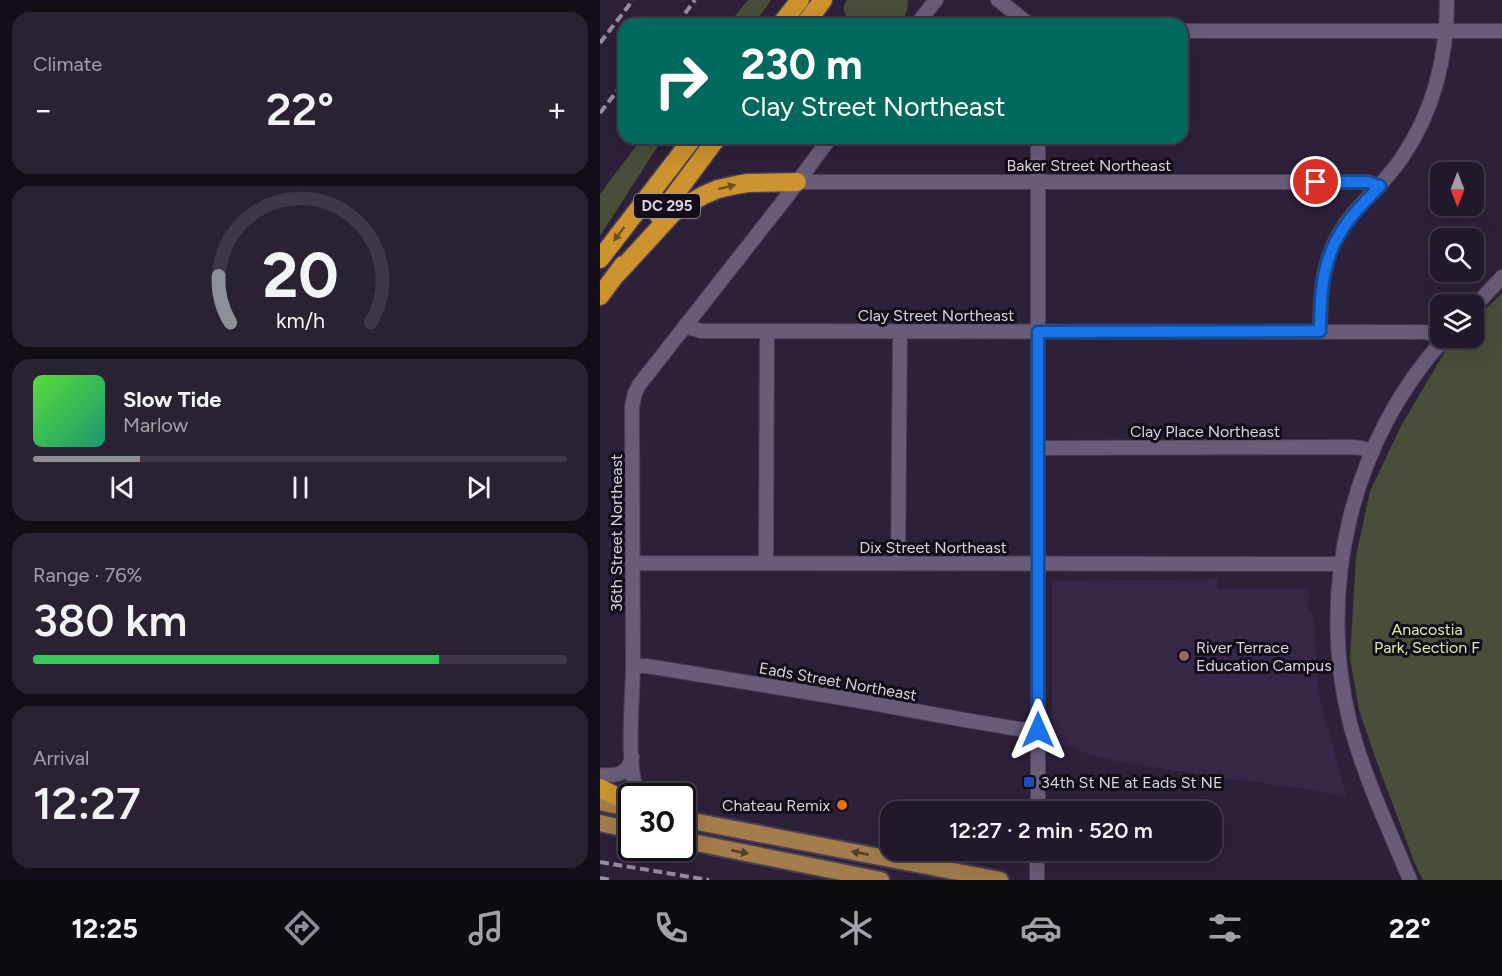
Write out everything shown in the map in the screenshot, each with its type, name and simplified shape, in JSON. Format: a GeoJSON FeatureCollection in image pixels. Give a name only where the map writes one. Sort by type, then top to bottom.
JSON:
{"type":"FeatureCollection","features":[{"type":"Feature","properties":{"kind":"highway"},"geometry":{"type":"LineString","coordinates":[[786,18],[800,0]]}},
{"type":"Feature","properties":{"kind":"highway"},"geometry":{"type":"LineString","coordinates":[[810,18],[823,1]]}},
{"type":"Feature","properties":{"kind":"highway","name":"DC 295"},"geometry":{"type":"LineString","coordinates":[[600,259],[688,144]]}},
{"type":"Feature","properties":{"kind":"highway","name":"DC 295"},"geometry":{"type":"LineString","coordinates":[[600,296],[713,144]]}},
{"type":"Feature","properties":{"kind":"highway"},"geometry":{"type":"LineString","coordinates":[[617,274],[674,212],[704,195],[736,185],[797,182]]}},
{"type":"Feature","properties":{"kind":"highway"},"geometry":{"type":"LineString","coordinates":[[600,788],[618,797]]}},
{"type":"Feature","properties":{"kind":"main road"},"geometry":{"type":"LineString","coordinates":[[600,802],[618,806]]}},
{"type":"Feature","properties":{"kind":"main road"},"geometry":{"type":"LineString","coordinates":[[696,822],[1000,880]]}},
{"type":"Feature","properties":{"kind":"main road"},"geometry":{"type":"LineString","coordinates":[[600,824],[618,828]]}},
{"type":"Feature","properties":{"kind":"main road"},"geometry":{"type":"LineString","coordinates":[[600,832],[618,832]]}},
{"type":"Feature","properties":{"kind":"main road"},"geometry":{"type":"LineString","coordinates":[[696,843],[882,880]]}},
{"type":"Feature","properties":{"kind":"street"},"geometry":{"type":"LineString","coordinates":[[922,18],[936,0]]}},
{"type":"Feature","properties":{"kind":"street"},"geometry":{"type":"LineString","coordinates":[[998,0],[1021,18]]}},
{"type":"Feature","properties":{"kind":"street"},"geometry":{"type":"LineString","coordinates":[[1320,331],[1321,290],[1330,255],[1339,234],[1403,156],[1422,121],[1437,81],[1443,52],[1447,0]]}},
{"type":"Feature","properties":{"kind":"street"},"geometry":{"type":"LineString","coordinates":[[1188,31],[1502,31]]}},
{"type":"Feature","properties":{"kind":"street","name":"36th Street Northeast"},"geometry":{"type":"LineString","coordinates":[[634,783],[632,757],[633,402],[639,385],[826,144]]}},
{"type":"Feature","properties":{"kind":"street"},"geometry":{"type":"LineString","coordinates":[[1038,144],[1038,801]]}},
{"type":"Feature","properties":{"kind":"street","name":"Baker Street Northeast"},"geometry":{"type":"LineString","coordinates":[[797,182],[1367,182],[1380,186]]}},
{"type":"Feature","properties":{"kind":"street"},"geometry":{"type":"LineString","coordinates":[[1484,296],[1502,277]]}},
{"type":"Feature","properties":{"kind":"street","name":"Clay Street Northeast"},"geometry":{"type":"LineString","coordinates":[[685,326],[701,331],[767,332],[1320,331],[1430,333]]}},
{"type":"Feature","properties":{"kind":"street"},"geometry":{"type":"LineString","coordinates":[[766,563],[767,332]]}},
{"type":"Feature","properties":{"kind":"street"},"geometry":{"type":"LineString","coordinates":[[898,563],[900,332]]}},
{"type":"Feature","properties":{"kind":"street"},"geometry":{"type":"LineString","coordinates":[[1410,880],[1363,764],[1348,712],[1342,679],[1338,601],[1341,564],[1353,509],[1373,451],[1400,397],[1436,348]]}},
{"type":"Feature","properties":{"kind":"street","name":"Clay Place Northeast"},"geometry":{"type":"LineString","coordinates":[[1038,448],[1352,447],[1373,451]]}},
{"type":"Feature","properties":{"kind":"street","name":"Dix Street Northeast"},"geometry":{"type":"LineString","coordinates":[[632,563],[1341,564]]}},
{"type":"Feature","properties":{"kind":"street","name":"Eads Street Northeast"},"geometry":{"type":"LineString","coordinates":[[633,666],[647,666],[855,700],[986,724],[1038,730]]}},
{"type":"Feature","properties":{"kind":"street"},"geometry":{"type":"LineString","coordinates":[[600,775],[620,774],[626,770],[632,757]]}},
{"type":"Feature","properties":{"kind":"street"},"geometry":{"type":"LineString","coordinates":[[1037,861],[1037,880]]}},
{"type":"Feature","properties":{"kind":"shaded area","name":"River Terrace Education Campus"},"geometry":{"type":"Polygon","coordinates":[[[1217,579],[1217,589],[1309,589],[1308,614],[1313,614],[1319,697],[1347,797],[1117,761],[1101,758],[1076,748],[1052,746],[1052,581],[1217,579]]]}},
{"type":"Feature","properties":{"kind":"green space"},"geometry":{"type":"Polygon","coordinates":[[[748,0],[771,0],[758,18],[733,18],[748,0]]]}},
{"type":"Feature","properties":{"kind":"green space"},"geometry":{"type":"Polygon","coordinates":[[[847,0],[908,0],[904,18],[848,18],[844,9],[847,0]]]}},
{"type":"Feature","properties":{"kind":"green space"},"geometry":{"type":"Polygon","coordinates":[[[638,144],[659,144],[600,236],[600,194],[638,144]]]}},
{"type":"Feature","properties":{"kind":"green space","name":"Anacostia Park, Section F"},"geometry":{"type":"Polygon","coordinates":[[[1502,293],[1502,880],[1423,880],[1415,864],[1359,710],[1350,658],[1356,556],[1370,491],[1402,424],[1447,348],[1484,348],[1484,311],[1502,293]]]}},
{"type":"Feature","properties":{"kind":"railway"},"geometry":{"type":"LineString","coordinates":[[619,18],[633,0]]}},
{"type":"Feature","properties":{"kind":"railway"},"geometry":{"type":"LineString","coordinates":[[682,18],[695,0]]}},
{"type":"Feature","properties":{"kind":"railway"},"geometry":{"type":"LineString","coordinates":[[600,43],[618,20]]}},
{"type":"Feature","properties":{"kind":"railway"},"geometry":{"type":"LineString","coordinates":[[600,113],[618,90]]}},
{"type":"Feature","properties":{"kind":"railway"},"geometry":{"type":"LineString","coordinates":[[600,862],[709,880]]}},
{"type":"Feature","properties":{"kind":"railway"},"geometry":{"type":"LineString","coordinates":[[600,878],[613,880]]}},
{"type":"Feature","properties":{"kind":"place","name":"River Terrace Education Campus"},"geometry":{"type":"Point","coordinates":[1184,656]}},
{"type":"Feature","properties":{"kind":"place","name":"34th St NE at Eads St NE"},"geometry":{"type":"Point","coordinates":[1029,782]}},
{"type":"Feature","properties":{"kind":"place","name":"Chateau Remix"},"geometry":{"type":"Point","coordinates":[842,805]}},
{"type":"Feature","properties":{"kind":"route"},"geometry":{"type":"LineString","coordinates":[[1038,730],[1038,332],[1320,331],[1320,297],[1330,255],[1339,234],[1353,214],[1380,186],[1367,182],[1316,182]]}}]}
